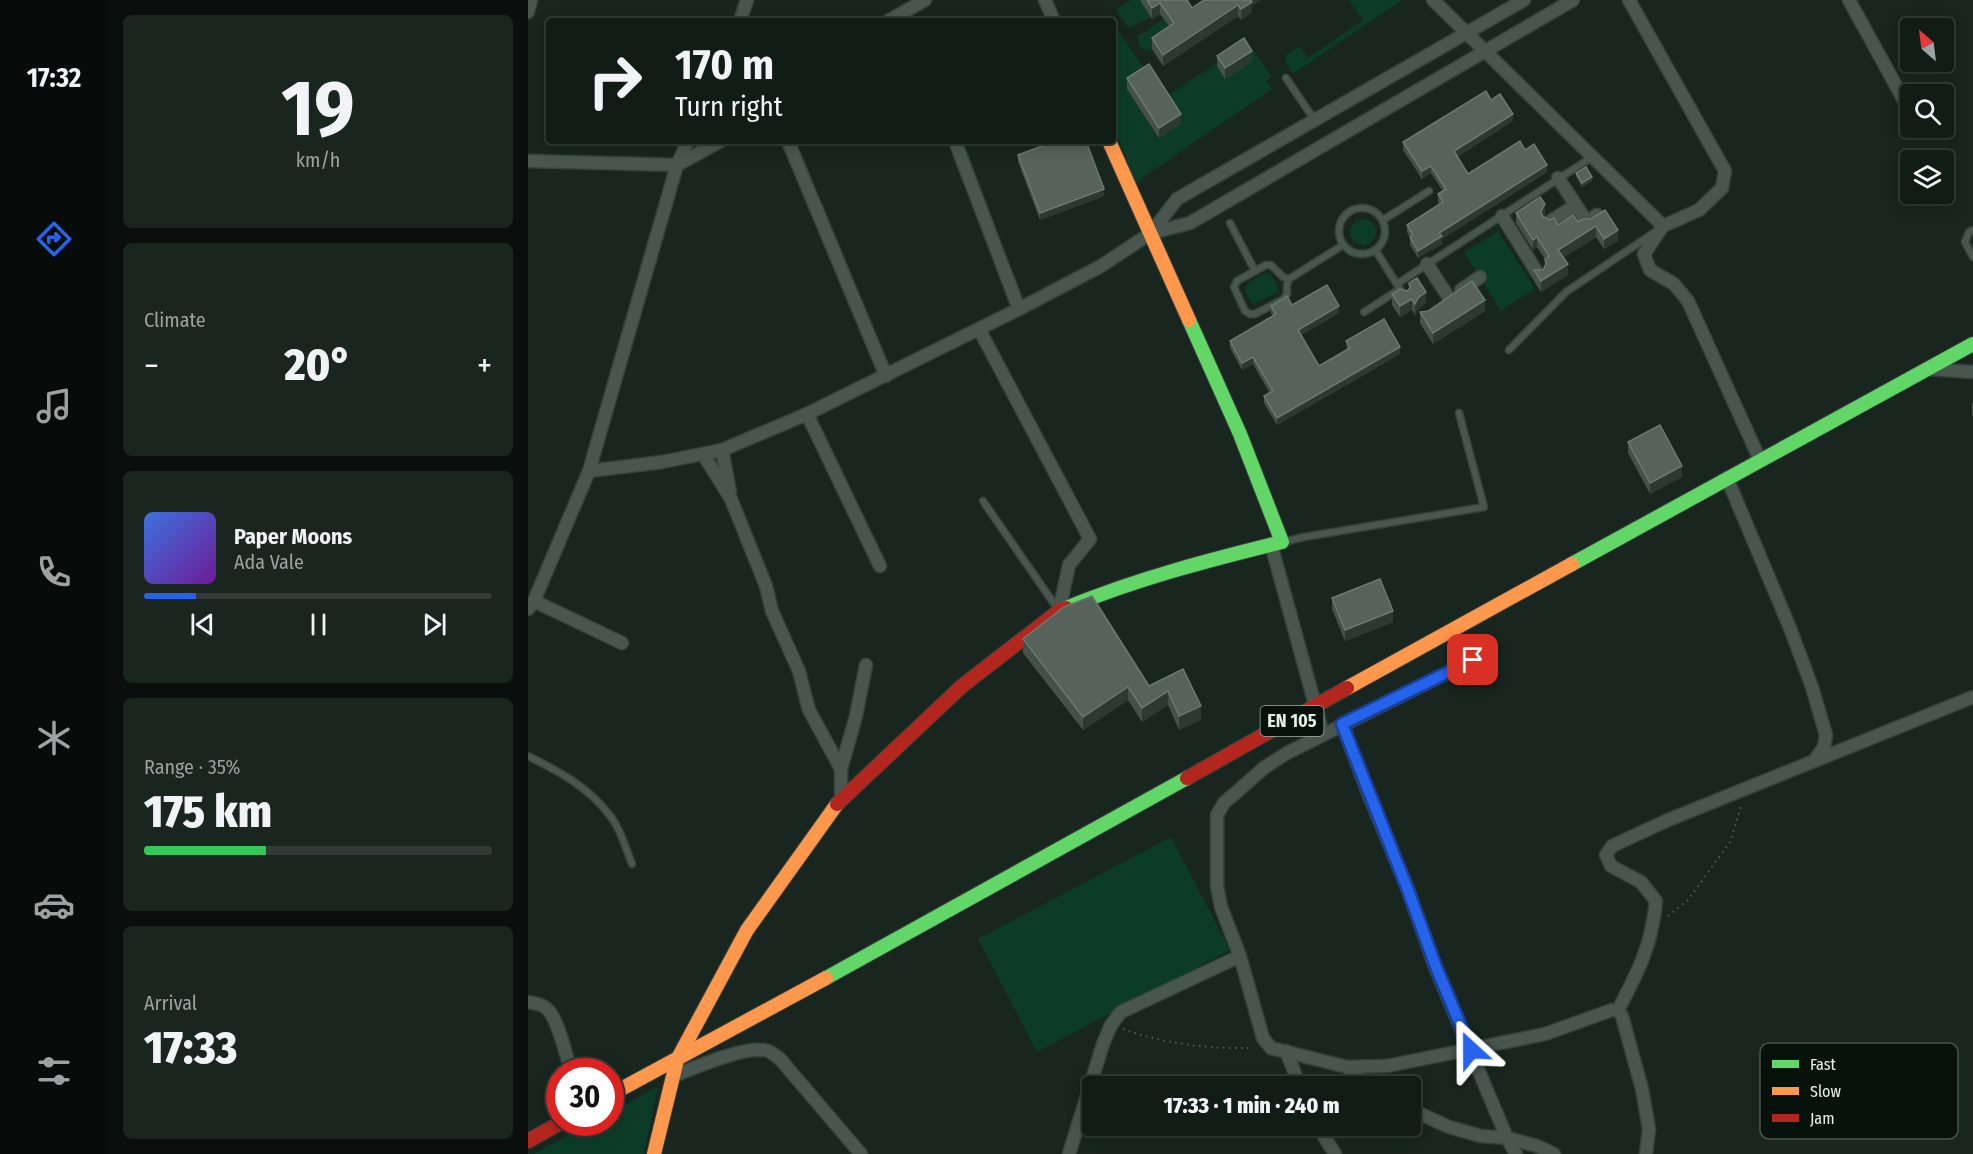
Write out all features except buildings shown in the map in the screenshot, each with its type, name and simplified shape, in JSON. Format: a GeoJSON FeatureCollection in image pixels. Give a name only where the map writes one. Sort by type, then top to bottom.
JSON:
{"type":"FeatureCollection","features":[{"type":"Feature","properties":{"kind":"main road"},"geometry":{"type":"LineString","coordinates":[[654,1154],[677,1060],[747,930],[841,798],[962,686],[1059,611],[1100,594],[1200,562],[1277,543],[1240,434],[1110,144]]}},
{"type":"Feature","properties":{"kind":"main road","name":"EN 105"},"geometry":{"type":"LineString","coordinates":[[624,1088],[1973,344]]}},
{"type":"Feature","properties":{"kind":"main road"},"geometry":{"type":"LineString","coordinates":[[528,1141],[546,1131]]}},
{"type":"Feature","properties":{"kind":"street"},"geometry":{"type":"LineString","coordinates":[[528,12],[531,0]]}},
{"type":"Feature","properties":{"kind":"street"},"geometry":{"type":"LineString","coordinates":[[742,18],[747,0]]}},
{"type":"Feature","properties":{"kind":"street"},"geometry":{"type":"LineString","coordinates":[[907,16],[925,0]]}},
{"type":"Feature","properties":{"kind":"street"},"geometry":{"type":"LineString","coordinates":[[1045,0],[1053,18]]}},
{"type":"Feature","properties":{"kind":"street"},"geometry":{"type":"LineString","coordinates":[[1434,0],[1663,226]]}},
{"type":"Feature","properties":{"kind":"street"},"geometry":{"type":"LineString","coordinates":[[1151,233],[1177,199],[1524,0]]}},
{"type":"Feature","properties":{"kind":"street"},"geometry":{"type":"LineString","coordinates":[[589,471],[662,462],[722,450],[807,414],[980,329],[1101,266],[1151,233],[1190,223],[1573,0]]}},
{"type":"Feature","properties":{"kind":"street"},"geometry":{"type":"LineString","coordinates":[[1629,0],[1725,171],[1722,188],[1699,210],[1663,226],[1644,254],[1650,270],[1674,284],[1688,300],[1760,460]]}},
{"type":"Feature","properties":{"kind":"street"},"geometry":{"type":"LineString","coordinates":[[1849,0],[1900,93]]}},
{"type":"Feature","properties":{"kind":"street"},"geometry":{"type":"LineString","coordinates":[[622,643],[531,605],[589,471],[677,165],[687,144]]}},
{"type":"Feature","properties":{"kind":"street"},"geometry":{"type":"LineString","coordinates":[[528,161],[677,165],[716,144]]}},
{"type":"Feature","properties":{"kind":"street"},"geometry":{"type":"LineString","coordinates":[[790,144],[886,376]]}},
{"type":"Feature","properties":{"kind":"street"},"geometry":{"type":"LineString","coordinates":[[956,144],[1019,309]]}},
{"type":"Feature","properties":{"kind":"street"},"geometry":{"type":"LineString","coordinates":[[1558,178],[1587,222],[1604,211]]}},
{"type":"Feature","properties":{"kind":"street"},"geometry":{"type":"LineString","coordinates":[[1549,222],[1576,205]]}},
{"type":"Feature","properties":{"kind":"street"},"geometry":{"type":"LineString","coordinates":[[1502,216],[1538,274]]}},
{"type":"Feature","properties":{"kind":"street"},"geometry":{"type":"LineString","coordinates":[[1427,264],[1444,301],[1480,278]]}},
{"type":"Feature","properties":{"kind":"street"},"geometry":{"type":"LineString","coordinates":[[980,329],[1090,539],[1069,565],[1059,611]]}},
{"type":"Feature","properties":{"kind":"street"},"geometry":{"type":"LineString","coordinates":[[1927,369],[1973,372]]}},
{"type":"Feature","properties":{"kind":"street"},"geometry":{"type":"LineString","coordinates":[[807,414],[880,566]]}},
{"type":"Feature","properties":{"kind":"street"},"geometry":{"type":"LineString","coordinates":[[722,450],[731,499]]}},
{"type":"Feature","properties":{"kind":"street"},"geometry":{"type":"LineString","coordinates":[[703,454],[731,499],[766,586],[772,612],[799,671],[809,711],[841,769]]}},
{"type":"Feature","properties":{"kind":"street"},"geometry":{"type":"LineString","coordinates":[[1727,478],[1790,628],[1812,687],[1826,735],[1824,747],[1813,762]]}},
{"type":"Feature","properties":{"kind":"street"},"geometry":{"type":"LineString","coordinates":[[1277,543],[1323,735]]}},
{"type":"Feature","properties":{"kind":"street"},"geometry":{"type":"LineString","coordinates":[[1473,660],[1287,753],[1265,767],[1224,803],[1217,815],[1217,886],[1221,907],[1240,956],[1263,1038],[1271,1048],[1347,1067],[1387,1066],[1545,1034],[1612,1010],[1618,1010]]}},
{"type":"Feature","properties":{"kind":"street"},"geometry":{"type":"LineString","coordinates":[[841,798],[841,769],[856,716],[866,665]]}},
{"type":"Feature","properties":{"kind":"street"},"geometry":{"type":"LineString","coordinates":[[1618,1010],[1641,966],[1654,927],[1656,901],[1641,882],[1611,866],[1606,855],[1612,846],[1668,820],[1973,697]]}},
{"type":"Feature","properties":{"kind":"street"},"geometry":{"type":"LineString","coordinates":[[1342,724],[1436,967],[1507,1138],[1516,1154]]}},
{"type":"Feature","properties":{"kind":"street"},"geometry":{"type":"LineString","coordinates":[[1069,1154],[1103,1044],[1111,1025],[1121,1012],[1240,956]]}},
{"type":"Feature","properties":{"kind":"street"},"geometry":{"type":"LineString","coordinates":[[528,1002],[548,1009],[555,1022],[567,1058]]}},
{"type":"Feature","properties":{"kind":"street"},"geometry":{"type":"LineString","coordinates":[[1618,1010],[1622,1016],[1642,1089],[1649,1129],[1646,1154]]}},
{"type":"Feature","properties":{"kind":"street"},"geometry":{"type":"LineString","coordinates":[[673,1076],[736,1053],[768,1051],[780,1059],[861,1154]]}},
{"type":"Feature","properties":{"kind":"street"},"geometry":{"type":"LineString","coordinates":[[1286,1051],[1296,1076]]}},
{"type":"Feature","properties":{"kind":"street"},"geometry":{"type":"LineString","coordinates":[[1347,1067],[1357,1076]]}},
{"type":"Feature","properties":{"kind":"street"},"geometry":{"type":"LineString","coordinates":[[1421,1114],[1449,1127],[1481,1136],[1507,1138],[1537,1146],[1554,1154]]}},
{"type":"Feature","properties":{"kind":"street"},"geometry":{"type":"LineString","coordinates":[[1324,1136],[1335,1154]]}},
{"type":"Feature","properties":{"kind":"lane"},"geometry":{"type":"LineString","coordinates":[[1286,78],[1314,119]]}},
{"type":"Feature","properties":{"kind":"lane"},"geometry":{"type":"LineString","coordinates":[[1364,312],[1427,264],[1592,157]]}},
{"type":"Feature","properties":{"kind":"lane"},"geometry":{"type":"LineString","coordinates":[[1383,220],[1429,191]]}},
{"type":"Feature","properties":{"kind":"lane"},"geometry":{"type":"LineString","coordinates":[[1368,209],[1383,220],[1386,232],[1384,240],[1376,250],[1360,255],[1352,252],[1343,244],[1339,228],[1341,221],[1352,211],[1368,209]]}},
{"type":"Feature","properties":{"kind":"lane"},"geometry":{"type":"LineString","coordinates":[[1230,223],[1255,271]]}},
{"type":"Feature","properties":{"kind":"lane"},"geometry":{"type":"LineString","coordinates":[[1509,350],[1566,292],[1663,226]]}},
{"type":"Feature","properties":{"kind":"lane"},"geometry":{"type":"LineString","coordinates":[[1973,230],[1965,242],[1973,257]]}},
{"type":"Feature","properties":{"kind":"lane"},"geometry":{"type":"LineString","coordinates":[[1289,279],[1283,278],[1271,265],[1266,265],[1237,280],[1234,287],[1245,311],[1255,314],[1284,299],[1289,279],[1343,244]]}},
{"type":"Feature","properties":{"kind":"lane"},"geometry":{"type":"LineString","coordinates":[[1376,250],[1405,297]]}},
{"type":"Feature","properties":{"kind":"lane"},"geometry":{"type":"LineString","coordinates":[[1277,543],[1485,507],[1459,413]]}},
{"type":"Feature","properties":{"kind":"lane"},"geometry":{"type":"LineString","coordinates":[[983,501],[1059,611]]}},
{"type":"Feature","properties":{"kind":"lane"},"geometry":{"type":"LineString","coordinates":[[528,756],[560,772],[588,791],[612,818],[632,864]]}},
{"type":"Feature","properties":{"kind":"path"},"geometry":{"type":"LineString","coordinates":[[1654,927],[1688,900],[1731,842],[1745,790]]}},
{"type":"Feature","properties":{"kind":"path"},"geometry":{"type":"LineString","coordinates":[[1111,1025],[1146,1038],[1230,1048],[1271,1048]]}},
{"type":"Feature","properties":{"kind":"green space"},"geometry":{"type":"Polygon","coordinates":[[[1131,0],[1144,0],[1141,2],[1151,17],[1130,28],[1116,10],[1131,0]]]}},
{"type":"Feature","properties":{"kind":"green space"},"geometry":{"type":"Polygon","coordinates":[[[1349,0],[1402,0],[1293,74],[1285,62],[1286,55],[1298,47],[1308,58],[1363,20],[1349,0]]]}},
{"type":"Feature","properties":{"kind":"green space"},"geometry":{"type":"Polygon","coordinates":[[[1164,19],[1174,34],[1149,51],[1142,49],[1138,36],[1164,19]]]}},
{"type":"Feature","properties":{"kind":"green space"},"geometry":{"type":"Polygon","coordinates":[[[1116,27],[1164,98],[1245,45],[1252,48],[1272,77],[1266,81],[1272,89],[1135,183],[1116,131],[1116,27]]]}},
{"type":"Feature","properties":{"kind":"green space"},"geometry":{"type":"Polygon","coordinates":[[[1363,219],[1372,223],[1376,232],[1372,241],[1363,245],[1354,241],[1350,232],[1354,223],[1363,219]]]}},
{"type":"Feature","properties":{"kind":"green space"},"geometry":{"type":"Polygon","coordinates":[[[1498,231],[1535,289],[1501,311],[1464,252],[1498,231]]]}},
{"type":"Feature","properties":{"kind":"green space"},"geometry":{"type":"Polygon","coordinates":[[[1265,273],[1272,275],[1279,291],[1254,304],[1245,289],[1250,282],[1265,273]]]}},
{"type":"Feature","properties":{"kind":"green space"},"geometry":{"type":"Polygon","coordinates":[[[1171,837],[1230,950],[1037,1052],[978,939],[1171,837]]]}},
{"type":"Feature","properties":{"kind":"green space"},"geometry":{"type":"Polygon","coordinates":[[[658,1087],[644,1154],[534,1154],[567,1136],[624,1136],[624,1105],[658,1087]]]}},
{"type":"Feature","properties":{"kind":"traffic: fast"},"geometry":{"type":"LineString","coordinates":[[1066,608],[1146,579],[1282,542],[1240,434],[1189,320]]}},
{"type":"Feature","properties":{"kind":"traffic: fast"},"geometry":{"type":"LineString","coordinates":[[1572,564],[1973,344]]}},
{"type":"Feature","properties":{"kind":"traffic: fast"},"geometry":{"type":"LineString","coordinates":[[826,978],[1187,778]]}},
{"type":"Feature","properties":{"kind":"traffic: slow"},"geometry":{"type":"LineString","coordinates":[[1110,144],[1189,320]]}},
{"type":"Feature","properties":{"kind":"traffic: slow"},"geometry":{"type":"LineString","coordinates":[[1347,688],[1572,564]]}},
{"type":"Feature","properties":{"kind":"traffic: slow"},"geometry":{"type":"LineString","coordinates":[[654,1154],[677,1060],[747,930],[837,804]]}},
{"type":"Feature","properties":{"kind":"traffic: slow"},"geometry":{"type":"LineString","coordinates":[[624,1087],[826,978]]}},
{"type":"Feature","properties":{"kind":"traffic: jam"},"geometry":{"type":"LineString","coordinates":[[837,804],[962,686],[1059,611],[1066,608]]}},
{"type":"Feature","properties":{"kind":"traffic: jam"},"geometry":{"type":"LineString","coordinates":[[1187,778],[1347,688]]}},
{"type":"Feature","properties":{"kind":"traffic: jam"},"geometry":{"type":"LineString","coordinates":[[528,1141],[546,1131]]}},
{"type":"Feature","properties":{"kind":"route"},"geometry":{"type":"LineString","coordinates":[[1471,1050],[1436,967],[1342,724],[1473,660]]}}]}
